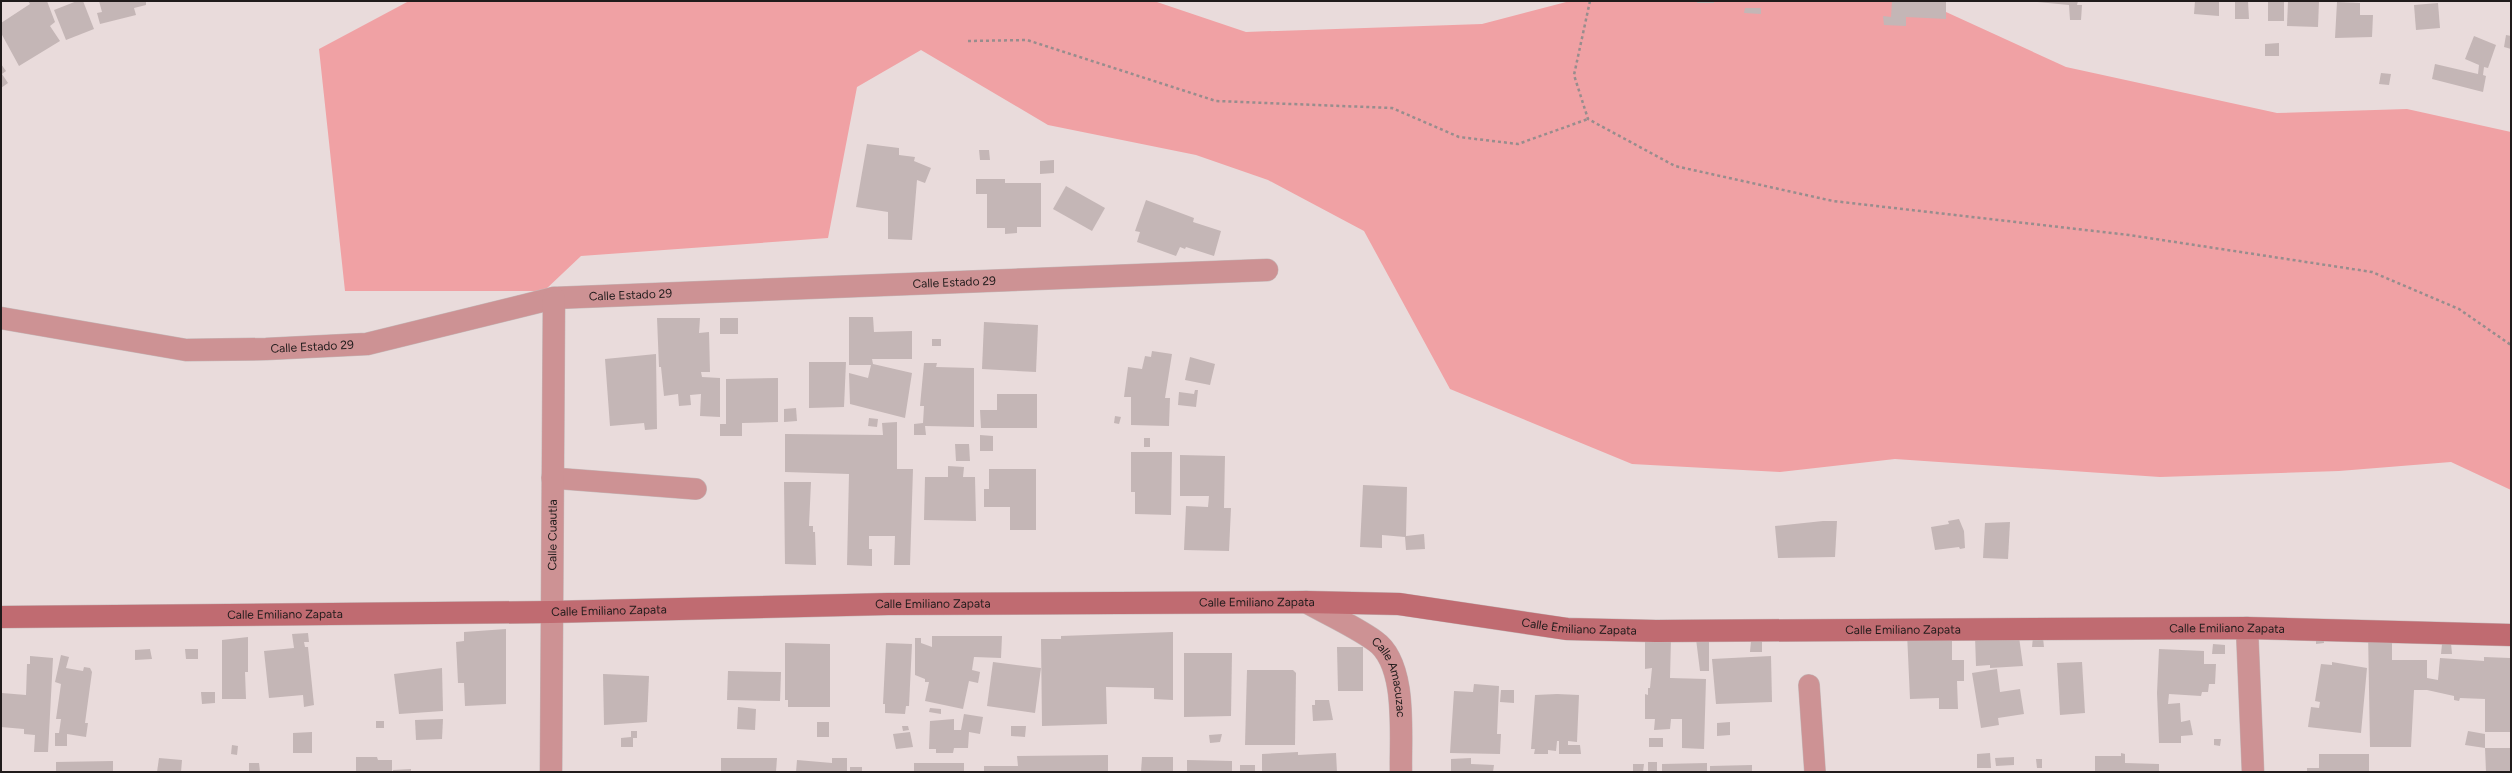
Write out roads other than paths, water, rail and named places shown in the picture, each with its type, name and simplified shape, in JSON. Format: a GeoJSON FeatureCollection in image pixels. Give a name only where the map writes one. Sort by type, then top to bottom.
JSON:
{"type":"FeatureCollection","features":[{"type":"Feature","properties":{"kind":"street","name":"Calle Estado 29"},"geometry":{"type":"LineString","coordinates":[[1,318],[186,350],[266,349],[367,344],[554,298],[1268,270]]}},
{"type":"Feature","properties":{"kind":"street","name":"Calle Cuautla"},"geometry":{"type":"LineString","coordinates":[[551,772],[554,298]]}},
{"type":"Feature","properties":{"kind":"street","name":"Calle Emiliano Zapata"},"geometry":{"type":"LineString","coordinates":[[1,617],[551,612],[888,604],[1306,602],[1399,604],[1568,629],[1663,631],[2247,628],[2511,635]]}},
{"type":"Feature","properties":{"kind":"street","name":"Calle Amacuzac"},"geometry":{"type":"LineString","coordinates":[[1306,602],[1376,642],[1391,658],[1398,684],[1401,772]]}},
{"type":"Feature","properties":{"kind":"street"},"geometry":{"type":"LineString","coordinates":[[2247,628],[2253,772]]}},
{"type":"Feature","properties":{"kind":"lane"},"geometry":{"type":"LineString","coordinates":[[552,478],[696,489]]}},
{"type":"Feature","properties":{"kind":"lane"},"geometry":{"type":"LineString","coordinates":[[1809,685],[1815,772]]}}]}
